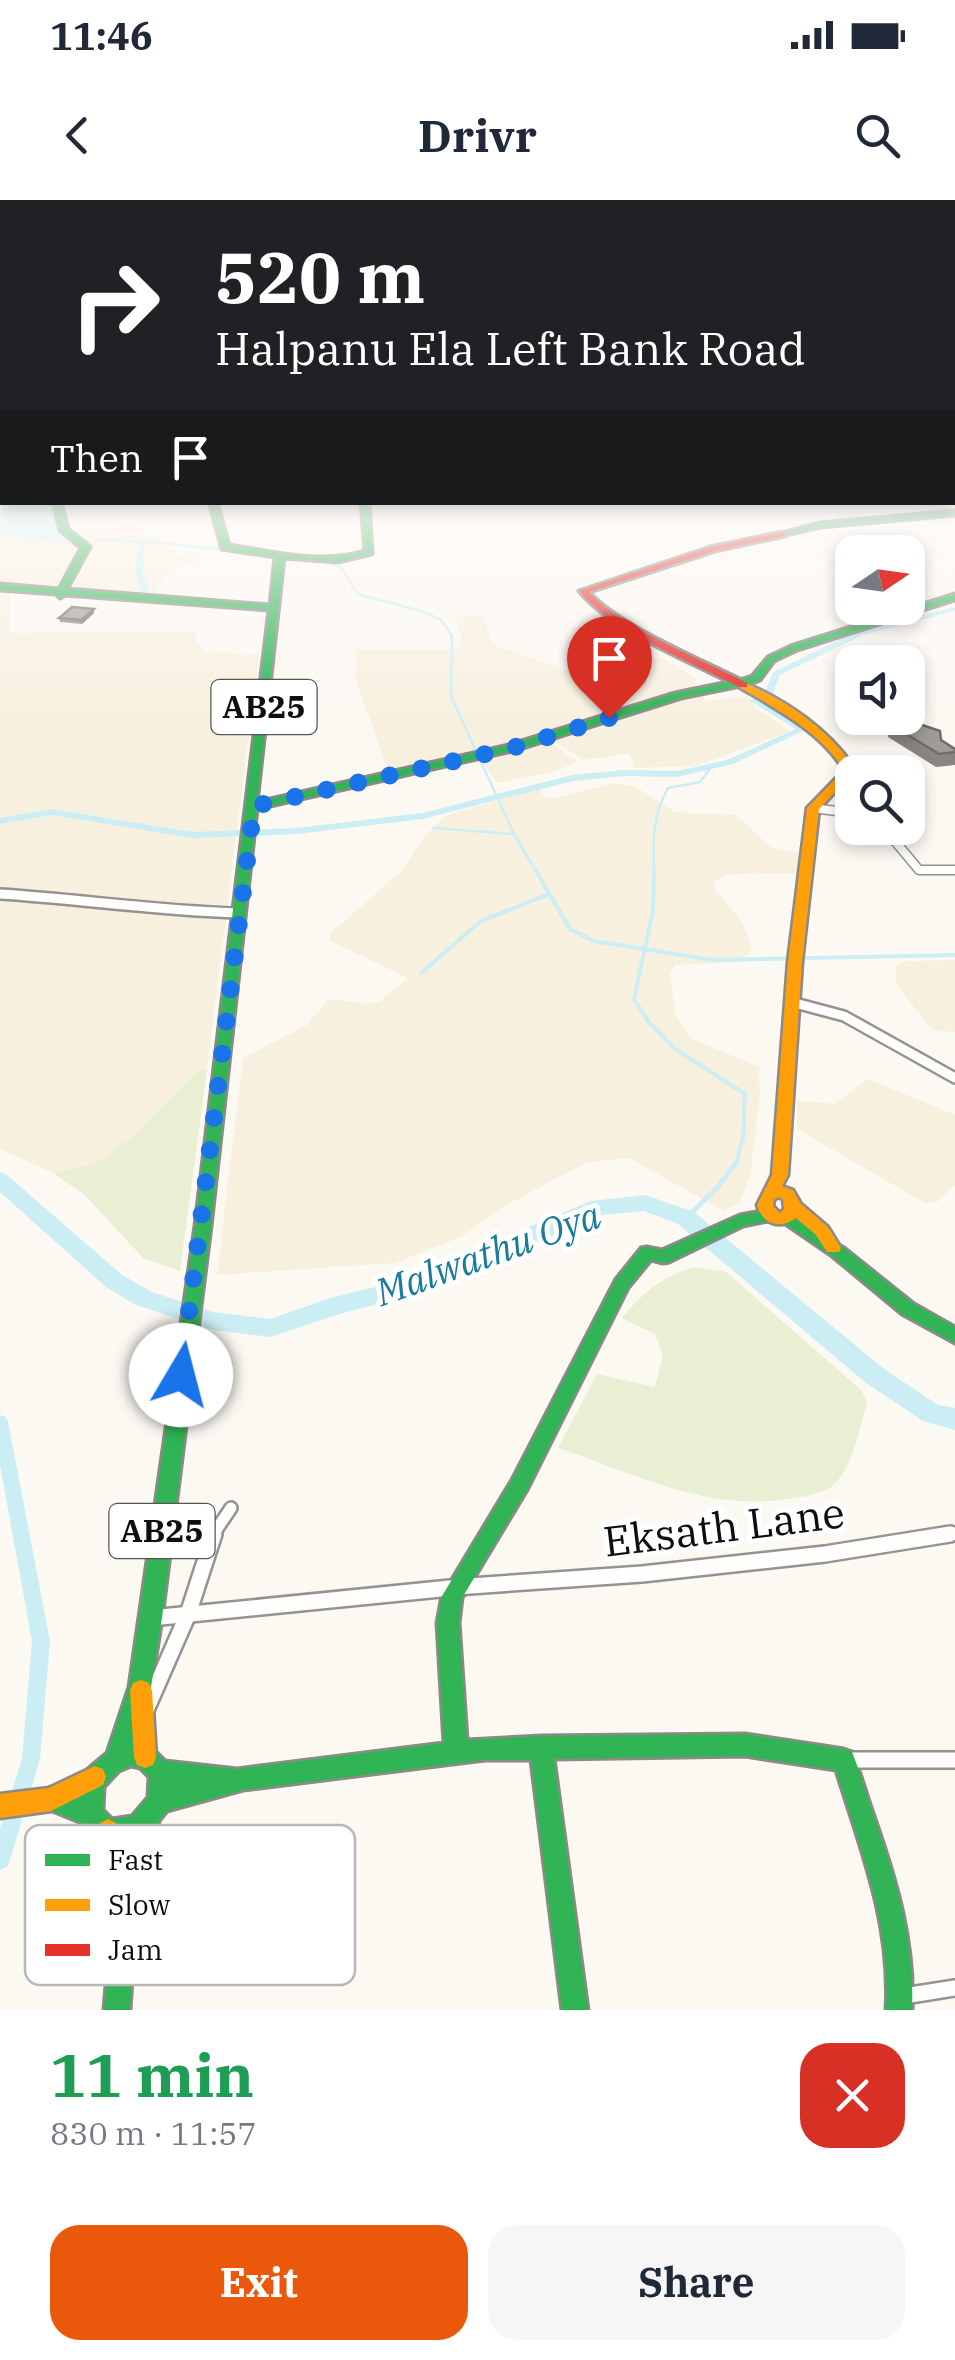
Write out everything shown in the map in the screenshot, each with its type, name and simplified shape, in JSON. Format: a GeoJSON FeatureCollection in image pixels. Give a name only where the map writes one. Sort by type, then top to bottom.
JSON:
{"type":"FeatureCollection","features":[{"type":"Feature","properties":{"kind":"main road"},"geometry":{"type":"LineString","coordinates":[[60,594],[85,550]]}},
{"type":"Feature","properties":{"kind":"main road"},"geometry":{"type":"LineString","coordinates":[[244,550],[279,559],[343,559],[368,550]]}},
{"type":"Feature","properties":{"kind":"main road"},"geometry":{"type":"LineString","coordinates":[[708,550],[582,591],[587,599],[610,614],[820,733],[848,758],[850,770],[813,808],[795,957],[779,1206]]}},
{"type":"Feature","properties":{"kind":"main road","name":"AB25"},"geometry":{"type":"LineString","coordinates":[[116,1758],[140,1687],[151,1618],[254,806],[279,559]]}},
{"type":"Feature","properties":{"kind":"main road"},"geometry":{"type":"LineString","coordinates":[[0,587],[274,608]]}},
{"type":"Feature","properties":{"kind":"main road"},"geometry":{"type":"LineString","coordinates":[[254,806],[468,759],[678,695],[741,686],[756,678],[771,659],[806,644],[955,597]]}},
{"type":"Feature","properties":{"kind":"main road"},"geometry":{"type":"LineString","coordinates":[[456,1751],[448,1622],[455,1588],[530,1467],[622,1284],[646,1254],[663,1257],[721,1228],[779,1206]]}},
{"type":"Feature","properties":{"kind":"main road"},"geometry":{"type":"LineString","coordinates":[[779,1206],[822,1232],[833,1248],[904,1305],[955,1336]]}},
{"type":"Feature","properties":{"kind":"main road","name":"AB25"},"geometry":{"type":"LineString","coordinates":[[140,1687],[145,1757]]}},
{"type":"Feature","properties":{"kind":"main road"},"geometry":{"type":"LineString","coordinates":[[160,1801],[243,1779],[456,1751],[745,1745],[844,1760],[892,1931],[901,2003]]}},
{"type":"Feature","properties":{"kind":"main road"},"geometry":{"type":"LineString","coordinates":[[541,1747],[575,2010]]}},
{"type":"Feature","properties":{"kind":"main road"},"geometry":{"type":"LineString","coordinates":[[0,1806],[51,1799],[96,1776],[116,1758],[131,1754],[145,1757],[160,1772],[243,1779]]}},
{"type":"Feature","properties":{"kind":"main road"},"geometry":{"type":"LineString","coordinates":[[146,1825],[160,1801],[160,1772]]}},
{"type":"Feature","properties":{"kind":"main road"},"geometry":{"type":"LineString","coordinates":[[92,1816],[88,1796],[96,1776]]}},
{"type":"Feature","properties":{"kind":"main road"},"geometry":{"type":"LineString","coordinates":[[51,1799],[92,1816],[102,1825]]}},
{"type":"Feature","properties":{"kind":"main road"},"geometry":{"type":"LineString","coordinates":[[138,1825],[147,1820]]}},
{"type":"Feature","properties":{"kind":"main road"},"geometry":{"type":"LineString","coordinates":[[118,2010],[120,1985]]}},
{"type":"Feature","properties":{"kind":"street"},"geometry":{"type":"LineString","coordinates":[[813,808],[835,811]]}},
{"type":"Feature","properties":{"kind":"street"},"geometry":{"type":"LineString","coordinates":[[899,845],[920,870],[955,870]]}},
{"type":"Feature","properties":{"kind":"street"},"geometry":{"type":"LineString","coordinates":[[0,894],[94,900],[152,912],[238,913]]}},
{"type":"Feature","properties":{"kind":"street"},"geometry":{"type":"LineString","coordinates":[[795,1003],[844,1016],[955,1078]]}},
{"type":"Feature","properties":{"kind":"street"},"geometry":{"type":"LineString","coordinates":[[144,1716],[188,1614],[212,1536],[231,1508]]}},
{"type":"Feature","properties":{"kind":"street","name":"Eksath Lane"},"geometry":{"type":"LineString","coordinates":[[151,1618],[826,1554],[955,1533]]}},
{"type":"Feature","properties":{"kind":"street"},"geometry":{"type":"LineString","coordinates":[[844,1760],[955,1760]]}},
{"type":"Feature","properties":{"kind":"street"},"geometry":{"type":"LineString","coordinates":[[901,2003],[955,1988]]}},
{"type":"Feature","properties":{"kind":"shaded area"},"geometry":{"type":"Polygon","coordinates":[[[0,550],[172,550],[179,557],[201,559],[168,570],[155,596],[83,593],[0,583],[0,550]]]}},
{"type":"Feature","properties":{"kind":"shaded area"},"geometry":{"type":"Polygon","coordinates":[[[0,590],[9,592],[10,633],[197,632],[196,641],[205,652],[259,654],[207,1069],[197,1071],[130,1139],[93,1166],[53,1173],[0,1149],[0,590]]]}},
{"type":"Feature","properties":{"kind":"shaded area"},"geometry":{"type":"Polygon","coordinates":[[[482,615],[494,645],[561,669],[580,671],[661,657],[695,678],[696,688],[513,744],[395,772],[387,768],[355,677],[356,649],[454,649],[460,645],[461,635],[454,617],[482,615]]]}},
{"type":"Feature","properties":{"kind":"shaded area"},"geometry":{"type":"Polygon","coordinates":[[[701,693],[706,701],[748,696],[756,708],[791,731],[695,766],[633,768],[634,760],[628,754],[583,760],[552,739],[701,693]]]}},
{"type":"Feature","properties":{"kind":"shaded area"},"geometry":{"type":"Polygon","coordinates":[[[548,741],[578,762],[550,773],[496,783],[481,758],[548,741]]]}},
{"type":"Feature","properties":{"kind":"shaded area"},"geometry":{"type":"Polygon","coordinates":[[[611,784],[633,785],[675,812],[736,815],[772,848],[797,852],[799,857],[800,873],[729,874],[713,882],[742,922],[752,947],[748,956],[740,962],[675,965],[670,973],[675,1014],[691,1038],[759,1067],[760,1095],[750,1176],[740,1201],[724,1211],[629,1158],[587,1162],[503,1207],[461,1237],[395,1263],[217,1275],[243,1058],[307,1025],[329,999],[369,1004],[380,1001],[408,978],[331,941],[330,934],[403,869],[423,838],[445,816],[539,788],[545,798],[556,798],[611,784]]]}},
{"type":"Feature","properties":{"kind":"shaded area"},"geometry":{"type":"Polygon","coordinates":[[[955,960],[955,1032],[933,1031],[896,984],[896,966],[904,961],[955,960]]]}},
{"type":"Feature","properties":{"kind":"shaded area"},"geometry":{"type":"Polygon","coordinates":[[[868,1079],[955,1115],[955,1185],[936,1203],[925,1203],[797,1129],[797,1100],[834,1104],[868,1079]]]}},
{"type":"Feature","properties":{"kind":"green space"},"geometry":{"type":"Polygon","coordinates":[[[207,1069],[180,1271],[143,1258],[85,1195],[53,1173],[93,1165],[130,1139],[197,1071],[207,1069]]]}},
{"type":"Feature","properties":{"kind":"green space"},"geometry":{"type":"Polygon","coordinates":[[[693,1267],[726,1272],[862,1391],[867,1403],[854,1448],[845,1470],[831,1487],[794,1498],[762,1501],[703,1496],[558,1448],[597,1374],[655,1387],[663,1356],[655,1334],[622,1318],[653,1287],[693,1267]]]}},
{"type":"Feature","properties":{"kind":"building"},"geometry":{"type":"Polygon","coordinates":[[[72,607],[94,609],[81,620],[59,618],[72,607]]]}},
{"type":"Feature","properties":{"kind":"building"},"geometry":{"type":"Polygon","coordinates":[[[925,726],[940,731],[941,740],[955,752],[939,754],[908,735],[925,735],[925,726]]]}},
{"type":"Feature","properties":{"kind":"waterway"},"geometry":{"type":"LineString","coordinates":[[141,550],[139,575],[146,591],[143,594]]}},
{"type":"Feature","properties":{"kind":"waterway"},"geometry":{"type":"LineString","coordinates":[[231,550],[311,559]]}},
{"type":"Feature","properties":{"kind":"waterway"},"geometry":{"type":"LineString","coordinates":[[321,560],[342,568],[357,594],[441,620],[452,636],[451,696],[514,834]]}},
{"type":"Feature","properties":{"kind":"waterway"},"geometry":{"type":"LineString","coordinates":[[0,821],[52,812],[192,835],[297,831],[422,816],[573,778],[624,773],[677,774],[730,762],[803,729],[754,701],[769,693],[776,674],[860,633],[955,609]]}},
{"type":"Feature","properties":{"kind":"waterway"},"geometry":{"type":"LineString","coordinates":[[654,871],[656,819],[668,788],[700,782],[712,766]]}},
{"type":"Feature","properties":{"kind":"waterway"},"geometry":{"type":"LineString","coordinates":[[433,828],[514,834]]}},
{"type":"Feature","properties":{"kind":"waterway"},"geometry":{"type":"LineString","coordinates":[[514,834],[537,873]]}},
{"type":"Feature","properties":{"kind":"waterway"},"geometry":{"type":"LineString","coordinates":[[536,871],[570,929],[594,941],[645,949]]}},
{"type":"Feature","properties":{"kind":"waterway"},"geometry":{"type":"LineString","coordinates":[[645,949],[653,910],[654,871]]}},
{"type":"Feature","properties":{"kind":"waterway"},"geometry":{"type":"LineString","coordinates":[[421,973],[481,921],[549,894]]}},
{"type":"Feature","properties":{"kind":"waterway"},"geometry":{"type":"LineString","coordinates":[[645,949],[712,960],[955,955]]}},
{"type":"Feature","properties":{"kind":"waterway"},"geometry":{"type":"LineString","coordinates":[[645,949],[634,999],[648,1021],[674,1048],[745,1094],[743,1138],[736,1163]]}},
{"type":"Feature","properties":{"kind":"waterway"},"geometry":{"type":"LineString","coordinates":[[686,1218],[736,1163]]}},
{"type":"Feature","properties":{"kind":"waterway","name":"Malwathu Oya"},"geometry":{"type":"LineString","coordinates":[[0,1180],[114,1281],[144,1299],[213,1321],[270,1328],[334,1306],[404,1289],[599,1207],[645,1203],[686,1218],[875,1376],[932,1414],[955,1419]]}},
{"type":"Feature","properties":{"kind":"waterway"},"geometry":{"type":"LineString","coordinates":[[0,1422],[41,1641],[31,1759],[0,1860]]}},
{"type":"Feature","properties":{"kind":"traffic: fast"},"geometry":{"type":"LineString","coordinates":[[60,595],[84,550]]}},
{"type":"Feature","properties":{"kind":"traffic: fast"},"geometry":{"type":"LineString","coordinates":[[250,550],[319,559],[355,557],[369,550]]}},
{"type":"Feature","properties":{"kind":"traffic: fast"},"geometry":{"type":"LineString","coordinates":[[116,1759],[140,1687],[151,1618],[203,1226],[280,555]]}},
{"type":"Feature","properties":{"kind":"traffic: fast"},"geometry":{"type":"LineString","coordinates":[[0,587],[274,608]]}},
{"type":"Feature","properties":{"kind":"traffic: fast"},"geometry":{"type":"LineString","coordinates":[[253,806],[512,748],[679,695],[746,682],[756,678],[771,659],[794,648],[955,597]]}},
{"type":"Feature","properties":{"kind":"traffic: fast"},"geometry":{"type":"LineString","coordinates":[[456,1751],[448,1623],[452,1596],[520,1484],[622,1284],[647,1253],[663,1257],[740,1221],[773,1215]]}},
{"type":"Feature","properties":{"kind":"traffic: fast"},"geometry":{"type":"LineString","coordinates":[[785,1217],[838,1252],[908,1309],[955,1336]]}},
{"type":"Feature","properties":{"kind":"traffic: fast"},"geometry":{"type":"LineString","coordinates":[[160,1801],[243,1779],[485,1749],[745,1745],[844,1760],[892,1915],[898,1947],[899,2010]]}},
{"type":"Feature","properties":{"kind":"traffic: fast"},"geometry":{"type":"LineString","coordinates":[[541,1747],[575,2010]]}},
{"type":"Feature","properties":{"kind":"traffic: fast"},"geometry":{"type":"LineString","coordinates":[[131,1755],[145,1757],[160,1772],[160,1801],[140,1825]]}},
{"type":"Feature","properties":{"kind":"traffic: fast"},"geometry":{"type":"LineString","coordinates":[[102,1825],[92,1816],[93,1785],[103,1769],[131,1755]]}},
{"type":"Feature","properties":{"kind":"traffic: fast"},"geometry":{"type":"LineString","coordinates":[[160,1772],[231,1778]]}},
{"type":"Feature","properties":{"kind":"traffic: fast"},"geometry":{"type":"LineString","coordinates":[[51,1799],[92,1816]]}},
{"type":"Feature","properties":{"kind":"traffic: fast"},"geometry":{"type":"LineString","coordinates":[[146,1825],[147,1820]]}},
{"type":"Feature","properties":{"kind":"traffic: fast"},"geometry":{"type":"LineString","coordinates":[[117,2010],[119,1985]]}},
{"type":"Feature","properties":{"kind":"traffic: slow"},"geometry":{"type":"LineString","coordinates":[[743,685],[817,732],[850,770],[813,808],[795,962],[780,1175],[769,1194]]}},
{"type":"Feature","properties":{"kind":"traffic: slow"},"geometry":{"type":"LineString","coordinates":[[779,1191],[789,1195],[793,1205],[789,1215],[779,1219],[769,1215],[765,1205],[769,1195],[779,1191]]}},
{"type":"Feature","properties":{"kind":"traffic: slow"},"geometry":{"type":"LineString","coordinates":[[796,1209],[822,1231],[833,1248]]}},
{"type":"Feature","properties":{"kind":"traffic: slow"},"geometry":{"type":"LineString","coordinates":[[141,1691],[145,1757]]}},
{"type":"Feature","properties":{"kind":"traffic: slow"},"geometry":{"type":"LineString","coordinates":[[0,1806],[51,1799],[95,1777]]}},
{"type":"Feature","properties":{"kind":"traffic: jam"},"geometry":{"type":"LineString","coordinates":[[708,550],[583,591],[631,627],[743,685]]}},
{"type":"Feature","properties":{"kind":"route"},"geometry":{"type":"LineString","coordinates":[[181,1375],[254,806],[512,748],[609,718]]}}]}
